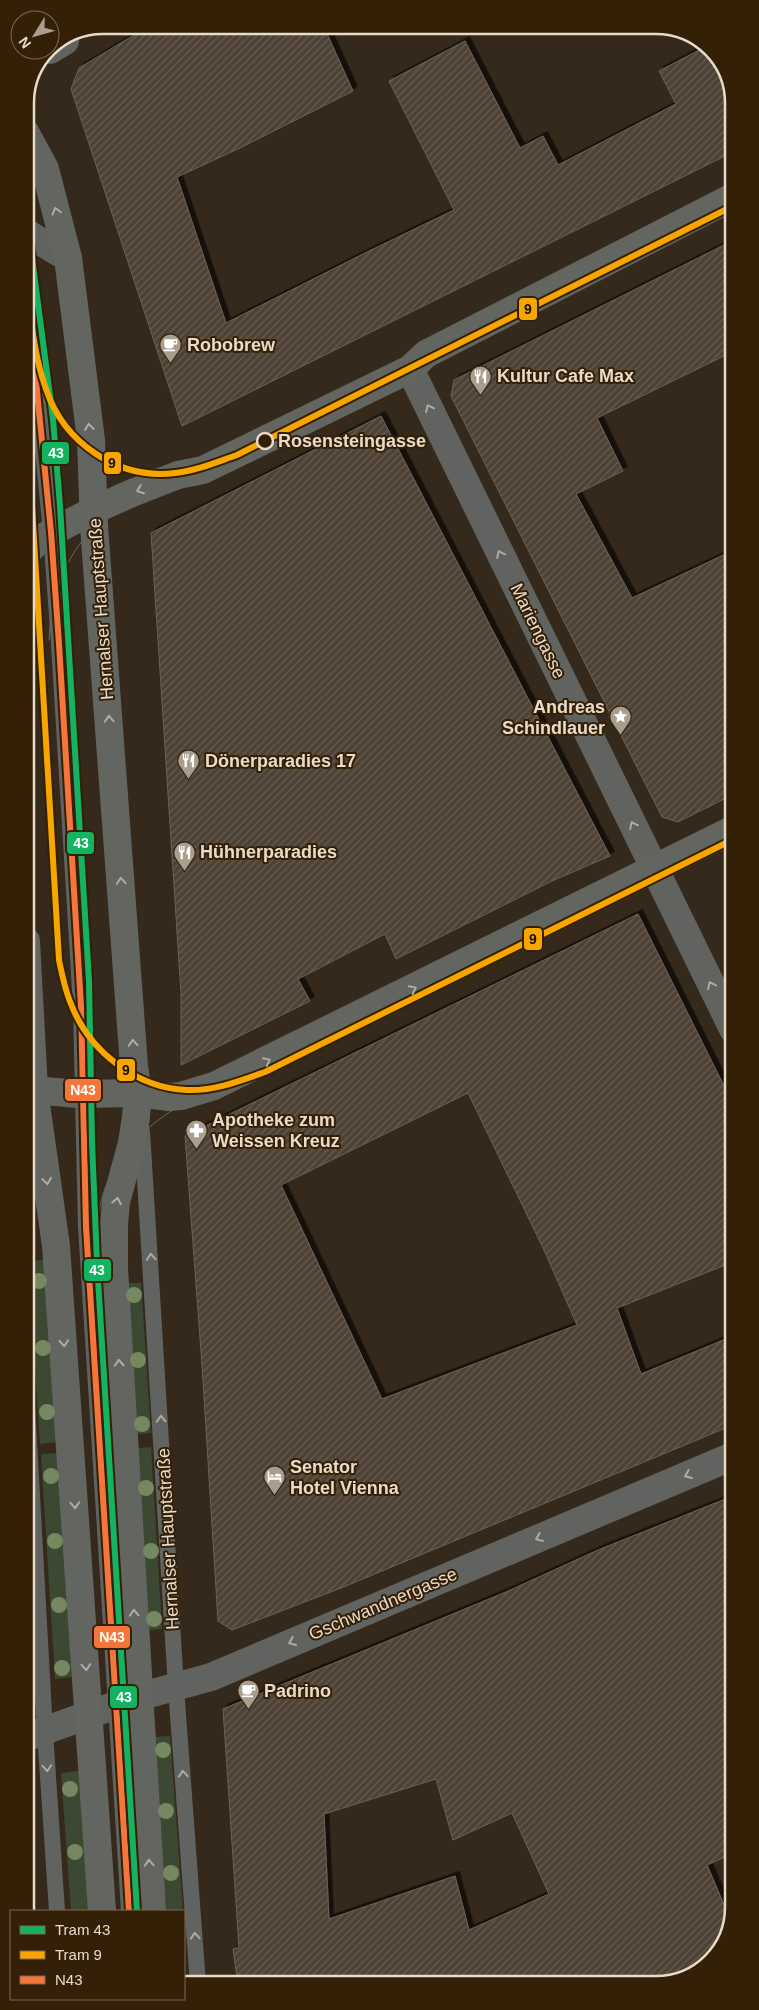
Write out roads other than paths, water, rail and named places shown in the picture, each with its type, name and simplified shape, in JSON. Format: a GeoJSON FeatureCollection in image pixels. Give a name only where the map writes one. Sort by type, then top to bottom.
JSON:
{"type":"FeatureCollection","features":[{"type":"Feature","properties":{"kind":"main road","name":"Hernalser Hauptstraße"},"geometry":{"type":"LineString","coordinates":[[34,149],[45,169],[68,258],[91,440],[94,510],[138,1093],[132,1143],[116,1202],[114,1268],[127,1701],[152,1910]]}},
{"type":"Feature","properties":{"kind":"main road"},"geometry":{"type":"LineString","coordinates":[[34,546],[51,532],[94,510],[178,475],[203,470],[410,368],[426,354],[725,202]]}},
{"type":"Feature","properties":{"kind":"main road"},"geometry":{"type":"LineString","coordinates":[[34,1090],[138,1093],[169,1097],[181,1096],[214,1086],[725,834]]}},
{"type":"Feature","properties":{"kind":"main road"},"geometry":{"type":"LineString","coordinates":[[34,1114],[56,1246],[102,1910]]}},
{"type":"Feature","properties":{"kind":"street"},"geometry":{"type":"LineString","coordinates":[[34,237],[68,258]]}},
{"type":"Feature","properties":{"kind":"street","name":"Mariengasse"},"geometry":{"type":"LineString","coordinates":[[410,368],[725,1013]]}},
{"type":"Feature","properties":{"kind":"street","name":"Gschwandnergasse"},"geometry":{"type":"LineString","coordinates":[[36,1735],[127,1701],[211,1677],[725,1459]]}},
{"type":"Feature","properties":{"kind":"lane","name":"Hernalser Hauptstraße"},"geometry":{"type":"LineString","coordinates":[[34,358],[51,532],[81,1006],[86,1236],[127,1701],[129,1910]]}},
{"type":"Feature","properties":{"kind":"lane","name":"Hernalser Hauptstraße"},"geometry":{"type":"LineString","coordinates":[[138,1093],[151,1258],[176,1688],[197,1976]]}},
{"type":"Feature","properties":{"kind":"lane"},"geometry":{"type":"LineString","coordinates":[[34,1661],[36,1735],[57,1910]]}},
{"type":"Feature","properties":{"kind":"tram line","name":"9"},"geometry":{"type":"LineString","coordinates":[[34,338],[41,374],[54,408],[66,426],[80,441],[96,454],[114,464],[133,470],[154,474],[183,472],[237,455],[725,210]]}},
{"type":"Feature","properties":{"kind":"tram line","name":"43"},"geometry":{"type":"LineString","coordinates":[[34,273],[53,419],[60,506],[89,981],[92,1142],[97,1263],[137,1910]]}},
{"type":"Feature","properties":{"kind":"tram line"},"geometry":{"type":"LineString","coordinates":[[49,640],[55,599],[67,565],[85,538],[108,515],[135,497],[233,447]]}},
{"type":"Feature","properties":{"kind":"tram line","name":"9"},"geometry":{"type":"LineString","coordinates":[[34,539],[59,960],[71,1004],[79,1021],[90,1037],[117,1064],[150,1082],[168,1088],[197,1090],[227,1085],[265,1072],[725,843]]}},
{"type":"Feature","properties":{"kind":"tram line"},"geometry":{"type":"LineString","coordinates":[[97,1263],[101,1202],[110,1175],[125,1153],[143,1133],[164,1116],[212,1088],[262,1064]]}},
{"type":"Feature","properties":{"kind":"place","name":"Robobrew"},"geometry":{"type":"Point","coordinates":[171,364]}},
{"type":"Feature","properties":{"kind":"place","name":"Kultur Cafe Max"},"geometry":{"type":"Point","coordinates":[481,395]}},
{"type":"Feature","properties":{"kind":"place","name":"Rosensteingasse"},"geometry":{"type":"Point","coordinates":[265,441]}},
{"type":"Feature","properties":{"kind":"place","name":"Andreas Schindlauer"},"geometry":{"type":"Point","coordinates":[621,736]}},
{"type":"Feature","properties":{"kind":"place","name":"Dönerparadies 17"},"geometry":{"type":"Point","coordinates":[189,780]}},
{"type":"Feature","properties":{"kind":"place","name":"Hühnerparadies"},"geometry":{"type":"Point","coordinates":[184,871]}},
{"type":"Feature","properties":{"kind":"place","name":"Apotheke zum Weissen Kreuz"},"geometry":{"type":"Point","coordinates":[196,1149]}},
{"type":"Feature","properties":{"kind":"place","name":"Senator Hotel Vienna"},"geometry":{"type":"Point","coordinates":[274,1496]}},
{"type":"Feature","properties":{"kind":"place","name":"Padrino"},"geometry":{"type":"Point","coordinates":[248,1710]}}]}
